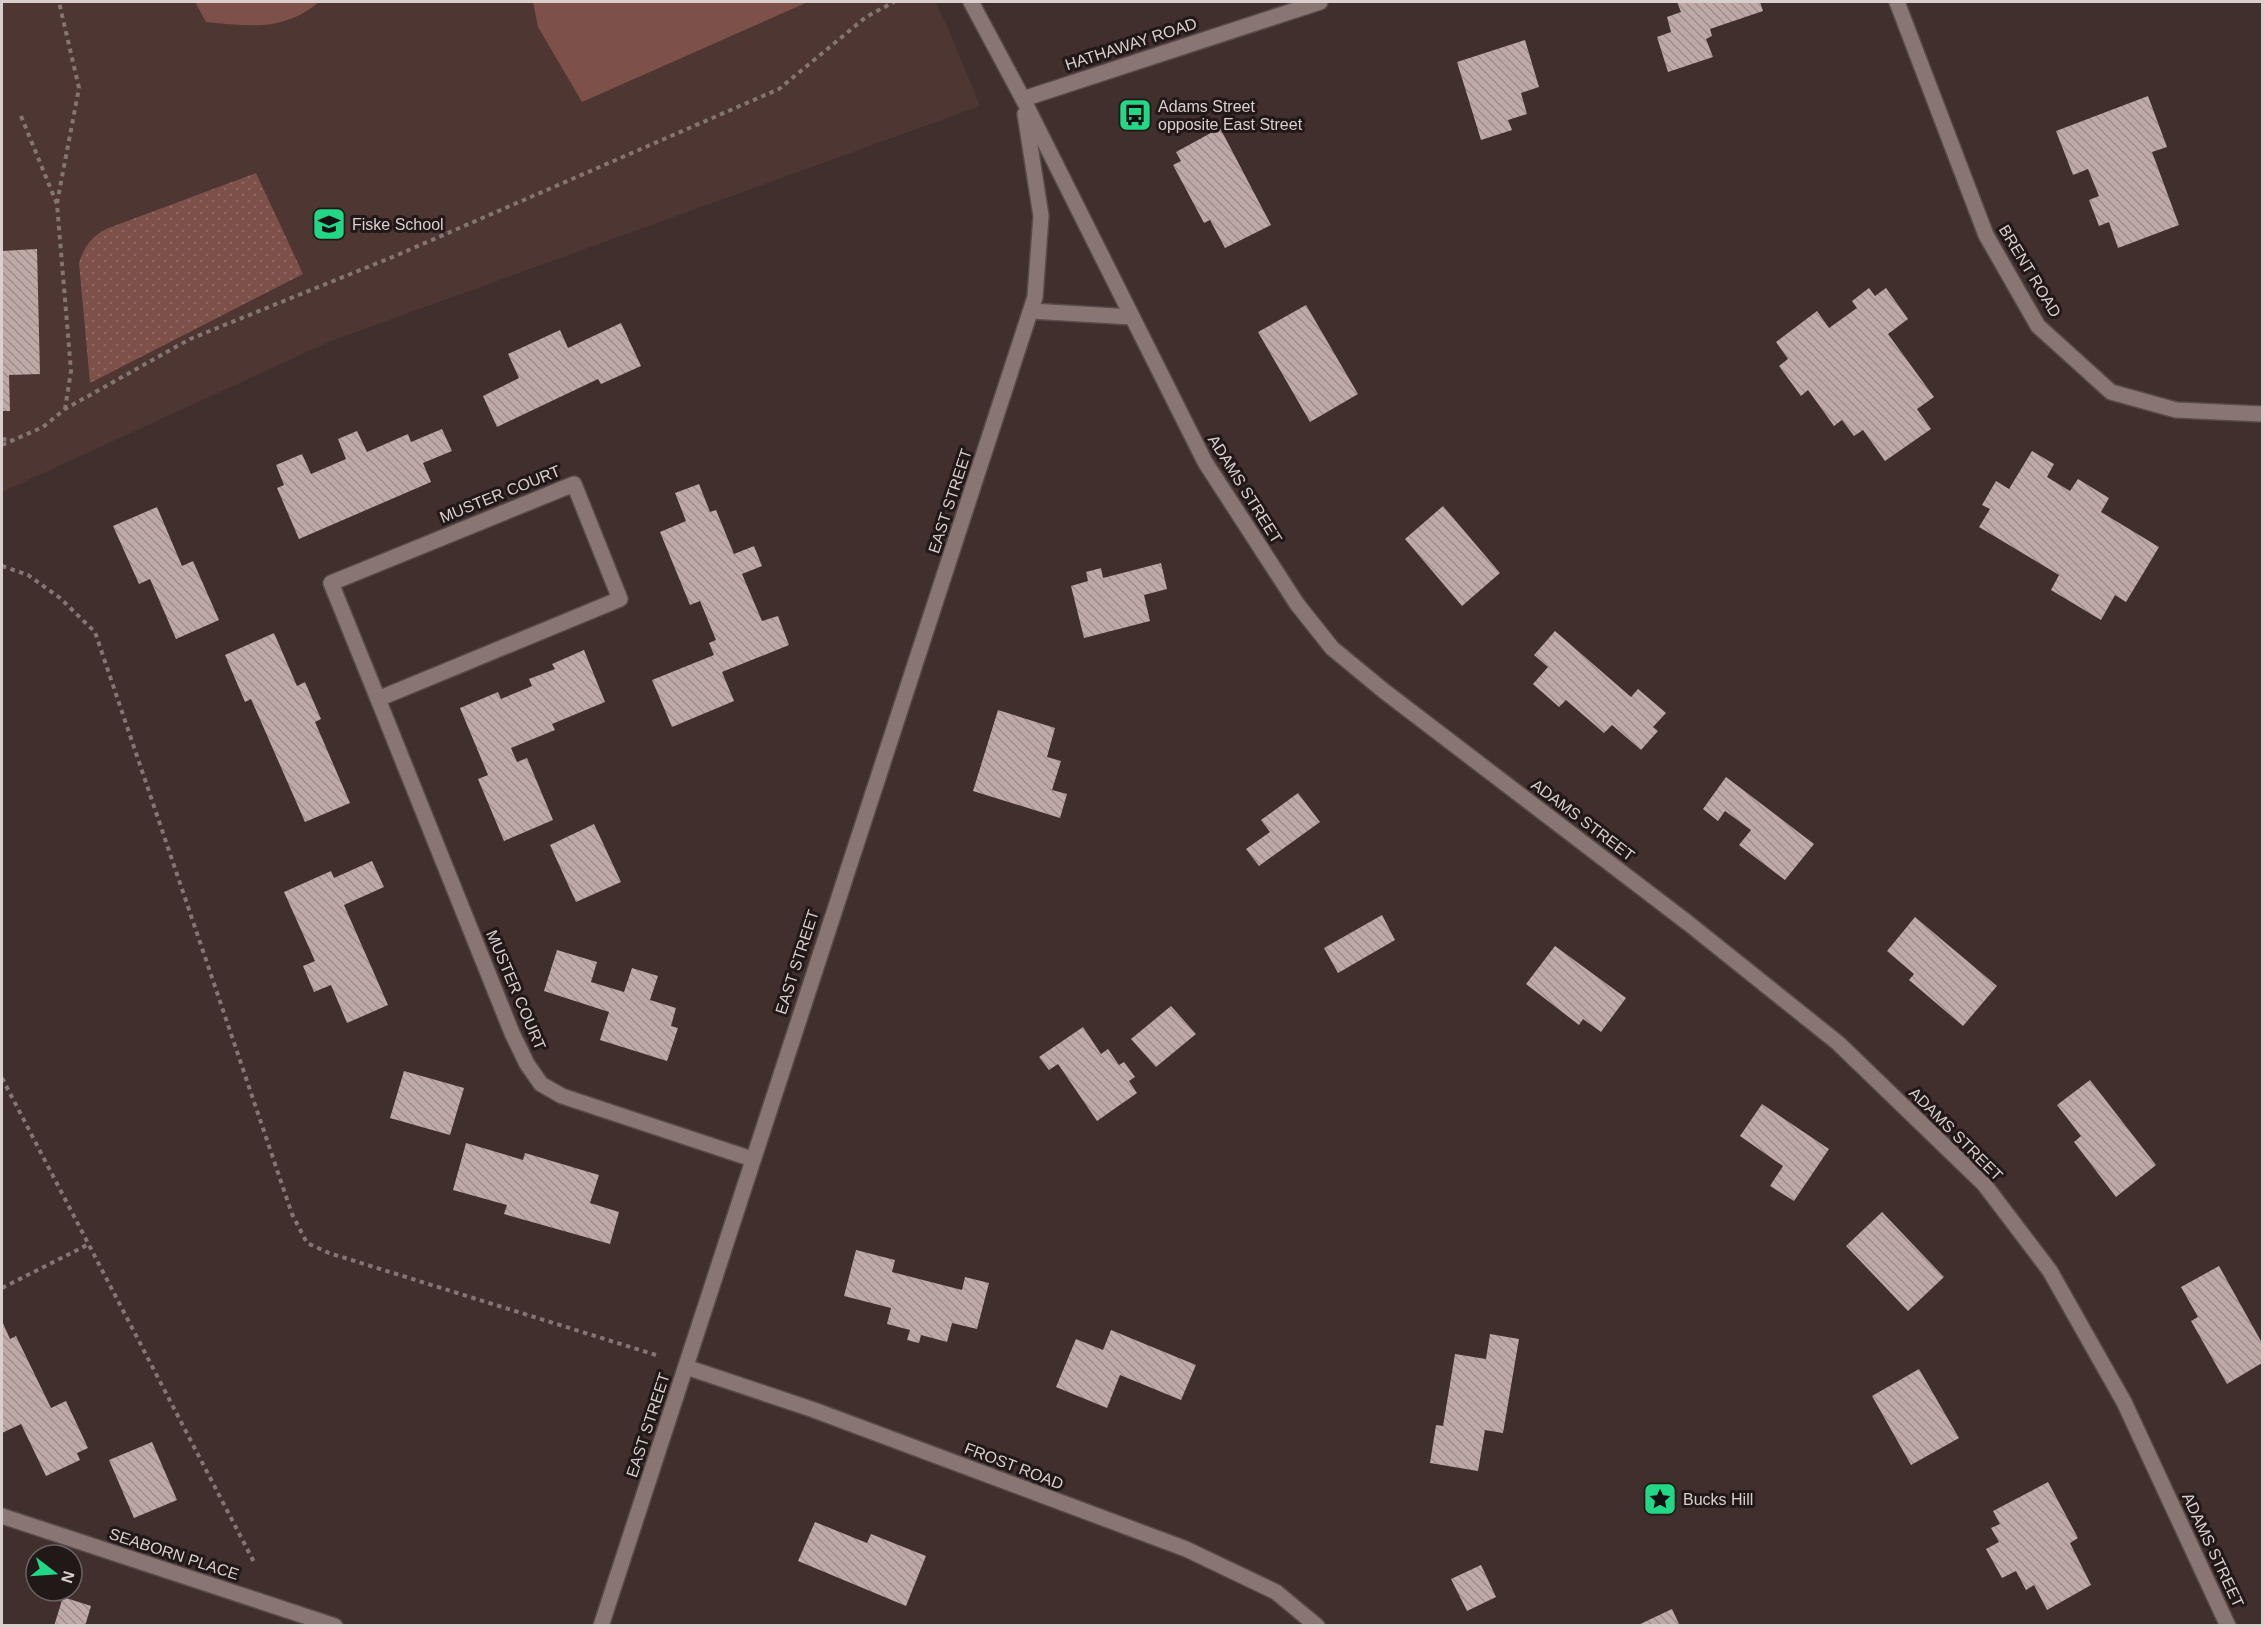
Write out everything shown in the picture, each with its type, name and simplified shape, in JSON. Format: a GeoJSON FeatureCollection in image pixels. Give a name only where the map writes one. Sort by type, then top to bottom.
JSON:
{"type":"FeatureCollection","features":[{"type":"Feature","properties":{"kind":"street","name":"ADAMS STREET"},"geometry":{"type":"LineString","coordinates":[[971,2],[1023,99],[1205,462],[1298,604],[1332,648],[1394,699],[1688,923],[1838,1043],[1984,1184],[2050,1271],[2124,1402],[2228,1626]]}},
{"type":"Feature","properties":{"kind":"street","name":"HATHAWAY ROAD"},"geometry":{"type":"LineString","coordinates":[[1023,99],[1320,2]]}},
{"type":"Feature","properties":{"kind":"street","name":"BRENT ROAD"},"geometry":{"type":"LineString","coordinates":[[1897,2],[1986,235],[2038,326],[2111,392],[2176,410],[2262,414]]}},
{"type":"Feature","properties":{"kind":"street","name":"EAST STREET"},"geometry":{"type":"LineString","coordinates":[[601,1626],[1035,297],[1041,216],[1023,99]]}},
{"type":"Feature","properties":{"kind":"street"},"geometry":{"type":"LineString","coordinates":[[1031,311],[1132,317]]}},
{"type":"Feature","properties":{"kind":"street","name":"MUSTER COURT"},"geometry":{"type":"LineString","coordinates":[[378,699],[620,599],[574,484],[331,583],[512,1032],[527,1064],[541,1084],[562,1096],[752,1159]]}},
{"type":"Feature","properties":{"kind":"street","name":"FROST ROAD"},"geometry":{"type":"LineString","coordinates":[[686,1367],[814,1410],[1186,1549],[1276,1592],[1317,1626]]}},
{"type":"Feature","properties":{"kind":"street","name":"SEABORN PLACE"},"geometry":{"type":"LineString","coordinates":[[2,1516],[335,1626]]}},
{"type":"Feature","properties":{"kind":"path"},"geometry":{"type":"LineString","coordinates":[[59,2],[79,88],[57,204],[71,371],[65,409]]}},
{"type":"Feature","properties":{"kind":"path"},"geometry":{"type":"LineString","coordinates":[[2,445],[43,427],[65,409],[190,339],[395,256],[779,89],[866,17],[894,2]]}},
{"type":"Feature","properties":{"kind":"path"},"geometry":{"type":"LineString","coordinates":[[21,116],[57,204]]}},
{"type":"Feature","properties":{"kind":"path"},"geometry":{"type":"LineString","coordinates":[[2,439],[13,440]]}},
{"type":"Feature","properties":{"kind":"path"},"geometry":{"type":"LineString","coordinates":[[2,566],[28,575],[60,598],[95,632],[292,1214],[307,1243],[328,1253],[656,1355]]}},
{"type":"Feature","properties":{"kind":"path"},"geometry":{"type":"LineString","coordinates":[[2,1078],[255,1564]]}},
{"type":"Feature","properties":{"kind":"path"},"geometry":{"type":"LineString","coordinates":[[2,1288],[89,1244]]}},
{"type":"Feature","properties":{"kind":"shaded area","name":"Fiske School"},"geometry":{"type":"Polygon","coordinates":[[[2,2],[935,2],[980,106],[331,341],[2,492],[2,2]]]}},
{"type":"Feature","properties":{"kind":"shaded area"},"geometry":{"type":"Polygon","coordinates":[[[195,2],[319,2],[306,12],[279,23],[237,25],[206,22],[195,2]]]}},
{"type":"Feature","properties":{"kind":"shaded area"},"geometry":{"type":"Polygon","coordinates":[[[533,2],[808,2],[582,102],[538,27],[533,2]]]}},
{"type":"Feature","properties":{"kind":"shaded area"},"geometry":{"type":"Polygon","coordinates":[[[256,173],[303,274],[90,383],[79,263],[89,243],[106,229],[256,173]]]}},
{"type":"Feature","properties":{"kind":"building"},"geometry":{"type":"Polygon","coordinates":[[[1677,2],[1760,2],[1763,11],[1710,29],[1712,36],[1706,39],[1713,57],[1668,72],[1657,37],[1671,32],[1667,17],[1681,12],[1677,2]]]}},
{"type":"Feature","properties":{"kind":"building"},"geometry":{"type":"Polygon","coordinates":[[[1525,40],[1539,87],[1521,93],[1527,114],[1508,120],[1512,130],[1481,140],[1457,62],[1525,40]]]}},
{"type":"Feature","properties":{"kind":"building"},"geometry":{"type":"Polygon","coordinates":[[[2148,96],[2167,147],[2152,152],[2179,225],[2118,248],[2109,222],[2099,226],[2089,200],[2099,196],[2088,169],[2073,175],[2056,131],[2148,96]]]}},
{"type":"Feature","properties":{"kind":"building"},"geometry":{"type":"Polygon","coordinates":[[[1220,128],[1271,225],[1225,248],[1210,220],[1204,223],[1173,165],[1181,161],[1176,152],[1220,128]]]}},
{"type":"Feature","properties":{"kind":"building"},"geometry":{"type":"Polygon","coordinates":[[[37,249],[40,374],[9,375],[10,411],[2,411],[2,251],[37,249]]]}},
{"type":"Feature","properties":{"kind":"building"},"geometry":{"type":"Polygon","coordinates":[[[1869,288],[1875,296],[1886,288],[1908,319],[1888,334],[1934,397],[1917,409],[1931,429],[1885,461],[1863,430],[1854,436],[1842,420],[1834,426],[1808,390],[1801,396],[1779,366],[1788,359],[1776,342],[1817,311],[1829,328],[1857,308],[1852,301],[1869,288]]]}},
{"type":"Feature","properties":{"kind":"building"},"geometry":{"type":"Polygon","coordinates":[[[1306,305],[1358,394],[1310,422],[1258,332],[1306,305]]]}},
{"type":"Feature","properties":{"kind":"building"},"geometry":{"type":"Polygon","coordinates":[[[621,323],[641,366],[601,384],[598,379],[497,427],[483,396],[519,378],[508,354],[560,330],[568,348],[621,323]]]}},
{"type":"Feature","properties":{"kind":"building"},"geometry":{"type":"Polygon","coordinates":[[[442,429],[452,451],[423,463],[431,482],[299,539],[277,488],[284,485],[276,465],[302,454],[311,474],[346,459],[338,439],[357,431],[367,452],[408,434],[411,442],[442,429]]]}},
{"type":"Feature","properties":{"kind":"building"},"geometry":{"type":"Polygon","coordinates":[[[2032,451],[2054,464],[2047,477],[2070,491],[2078,479],[2109,498],[2101,512],[2159,547],[2126,602],[2115,595],[2101,620],[2051,590],[2059,575],[1979,527],[1990,509],[1982,505],[1996,481],[2009,489],[2032,451]]]}},
{"type":"Feature","properties":{"kind":"building"},"geometry":{"type":"Polygon","coordinates":[[[699,484],[710,512],[716,510],[734,554],[754,546],[762,566],[742,574],[762,621],[778,616],[789,645],[722,672],[734,701],[672,727],[652,680],[714,655],[709,643],[716,640],[700,601],[690,605],[660,532],[686,521],[675,493],[699,484]]]}},
{"type":"Feature","properties":{"kind":"building"},"geometry":{"type":"Polygon","coordinates":[[[1443,506],[1500,573],[1462,606],[1405,539],[1443,506]]]}},
{"type":"Feature","properties":{"kind":"building"},"geometry":{"type":"Polygon","coordinates":[[[157,507],[182,566],[193,561],[219,620],[176,639],[150,579],[139,584],[113,526],[157,507]]]}},
{"type":"Feature","properties":{"kind":"building"},"geometry":{"type":"Polygon","coordinates":[[[1161,563],[1167,589],[1144,595],[1150,621],[1084,638],[1071,586],[1088,581],[1086,572],[1101,568],[1103,578],[1161,563]]]}},
{"type":"Feature","properties":{"kind":"building"},"geometry":{"type":"Polygon","coordinates":[[[1555,631],[1631,697],[1638,689],[1666,713],[1653,727],[1658,731],[1641,750],[1612,725],[1604,733],[1566,700],[1559,707],[1533,684],[1548,667],[1534,655],[1555,631]]]}},
{"type":"Feature","properties":{"kind":"building"},"geometry":{"type":"Polygon","coordinates":[[[274,633],[297,686],[305,682],[321,719],[315,722],[350,803],[305,822],[251,699],[245,702],[225,655],[274,633]]]}},
{"type":"Feature","properties":{"kind":"building"},"geometry":{"type":"Polygon","coordinates":[[[584,650],[605,702],[552,724],[555,730],[511,748],[517,762],[527,758],[553,820],[504,841],[478,779],[488,775],[460,708],[498,692],[501,699],[532,686],[529,679],[555,669],[552,664],[584,650]]]}},
{"type":"Feature","properties":{"kind":"building"},"geometry":{"type":"Polygon","coordinates":[[[998,710],[1055,728],[1047,757],[1061,761],[1052,790],[1067,794],[1060,818],[973,791],[998,710]]]}},
{"type":"Feature","properties":{"kind":"building"},"geometry":{"type":"Polygon","coordinates":[[[1726,777],[1814,844],[1785,880],[1739,845],[1751,830],[1725,811],[1718,821],[1703,809],[1726,777]]]}},
{"type":"Feature","properties":{"kind":"building"},"geometry":{"type":"Polygon","coordinates":[[[1298,793],[1320,822],[1259,866],[1246,849],[1270,832],[1261,820],[1298,793]]]}},
{"type":"Feature","properties":{"kind":"building"},"geometry":{"type":"Polygon","coordinates":[[[594,824],[621,882],[576,902],[550,845],[594,824]]]}},
{"type":"Feature","properties":{"kind":"building"},"geometry":{"type":"Polygon","coordinates":[[[372,861],[384,887],[344,905],[388,1005],[347,1023],[331,985],[314,992],[303,966],[315,961],[284,892],[331,871],[334,878],[372,861]]]}},
{"type":"Feature","properties":{"kind":"building"},"geometry":{"type":"Polygon","coordinates":[[[1382,915],[1395,940],[1338,973],[1324,948],[1382,915]]]}},
{"type":"Feature","properties":{"kind":"building"},"geometry":{"type":"Polygon","coordinates":[[[1915,917],[1997,986],[1963,1026],[1909,980],[1914,974],[1887,951],[1915,917]]]}},
{"type":"Feature","properties":{"kind":"building"},"geometry":{"type":"Polygon","coordinates":[[[1555,946],[1626,998],[1601,1032],[1583,1019],[1579,1025],[1526,984],[1555,946]]]}},
{"type":"Feature","properties":{"kind":"building"},"geometry":{"type":"Polygon","coordinates":[[[557,950],[597,962],[591,982],[624,992],[632,968],[658,976],[650,1000],[676,1008],[671,1026],[678,1028],[667,1061],[600,1040],[609,1012],[544,991],[557,950]]]}},
{"type":"Feature","properties":{"kind":"building"},"geometry":{"type":"Polygon","coordinates":[[[1171,1006],[1196,1034],[1156,1067],[1131,1039],[1171,1006]]]}},
{"type":"Feature","properties":{"kind":"building"},"geometry":{"type":"Polygon","coordinates":[[[1083,1027],[1101,1054],[1108,1049],[1119,1065],[1124,1062],[1135,1077],[1129,1081],[1137,1093],[1097,1121],[1058,1064],[1049,1070],[1039,1057],[1083,1027]]]}},
{"type":"Feature","properties":{"kind":"building"},"geometry":{"type":"Polygon","coordinates":[[[404,1071],[464,1088],[450,1135],[390,1118],[404,1071]]]}},
{"type":"Feature","properties":{"kind":"building"},"geometry":{"type":"Polygon","coordinates":[[[2090,1080],[2156,1165],[2116,1197],[2074,1142],[2081,1136],[2057,1105],[2090,1080]]]}},
{"type":"Feature","properties":{"kind":"building"},"geometry":{"type":"Polygon","coordinates":[[[1762,1104],[1829,1149],[1794,1201],[1770,1186],[1783,1166],[1740,1136],[1762,1104]]]}},
{"type":"Feature","properties":{"kind":"building"},"geometry":{"type":"Polygon","coordinates":[[[466,1143],[523,1160],[525,1153],[599,1175],[590,1203],[619,1212],[610,1244],[504,1214],[507,1205],[453,1190],[466,1143]]]}},
{"type":"Feature","properties":{"kind":"building"},"geometry":{"type":"Polygon","coordinates":[[[1882,1212],[1944,1277],[1908,1311],[1846,1246],[1882,1212]]]}},
{"type":"Feature","properties":{"kind":"building"},"geometry":{"type":"Polygon","coordinates":[[[856,1250],[895,1260],[892,1272],[962,1290],[965,1277],[989,1283],[977,1329],[952,1323],[947,1342],[921,1335],[919,1343],[907,1340],[910,1330],[887,1324],[891,1308],[844,1296],[856,1250]]]}},
{"type":"Feature","properties":{"kind":"building"},"geometry":{"type":"Polygon","coordinates":[[[2219,1266],[2262,1343],[2262,1363],[2227,1384],[2191,1321],[2198,1317],[2181,1287],[2219,1266]]]}},
{"type":"Feature","properties":{"kind":"building"},"geometry":{"type":"Polygon","coordinates":[[[2,1321],[10,1339],[16,1336],[51,1408],[66,1401],[88,1448],[77,1453],[80,1460],[46,1476],[21,1424],[2,1433],[2,1321]]]}},
{"type":"Feature","properties":{"kind":"building"},"geometry":{"type":"Polygon","coordinates":[[[1111,1330],[1196,1365],[1181,1400],[1120,1375],[1107,1408],[1056,1387],[1076,1339],[1103,1350],[1111,1330]]]}},
{"type":"Feature","properties":{"kind":"building"},"geometry":{"type":"Polygon","coordinates":[[[1490,1334],[1519,1339],[1503,1433],[1485,1430],[1478,1471],[1430,1463],[1436,1425],[1443,1426],[1455,1354],[1486,1359],[1490,1334]]]}},
{"type":"Feature","properties":{"kind":"building"},"geometry":{"type":"Polygon","coordinates":[[[1919,1369],[1959,1438],[1911,1465],[1872,1396],[1919,1369]]]}},
{"type":"Feature","properties":{"kind":"building"},"geometry":{"type":"Polygon","coordinates":[[[152,1442],[177,1500],[134,1518],[109,1460],[152,1442]]]}},
{"type":"Feature","properties":{"kind":"building"},"geometry":{"type":"Polygon","coordinates":[[[2048,1482],[2078,1538],[2070,1543],[2091,1585],[2047,1610],[2034,1585],[2026,1590],[2016,1571],[2002,1578],[1986,1549],[1999,1542],[1991,1528],[2000,1524],[1993,1511],[2048,1482]]]}},
{"type":"Feature","properties":{"kind":"building"},"geometry":{"type":"Polygon","coordinates":[[[815,1522],[867,1543],[871,1534],[926,1556],[906,1606],[798,1561],[815,1522]]]}},
{"type":"Feature","properties":{"kind":"building"},"geometry":{"type":"Polygon","coordinates":[[[1481,1565],[1496,1597],[1467,1611],[1451,1579],[1481,1565]]]}},
{"type":"Feature","properties":{"kind":"building"},"geometry":{"type":"Polygon","coordinates":[[[61,1603],[82,1603],[91,1606],[85,1626],[54,1626],[61,1603]]]}},
{"type":"Feature","properties":{"kind":"building"},"geometry":{"type":"Polygon","coordinates":[[[1672,1609],[1680,1626],[1636,1626],[1672,1609]]]}},
{"type":"Feature","properties":{"kind":"place","name":"Adams Street opposite East Street"},"geometry":{"type":"Point","coordinates":[1135,115]}},
{"type":"Feature","properties":{"kind":"place","name":"Fiske School"},"geometry":{"type":"Point","coordinates":[329,224]}},
{"type":"Feature","properties":{"kind":"place","name":"Bucks Hill"},"geometry":{"type":"Point","coordinates":[1660,1499]}}]}
